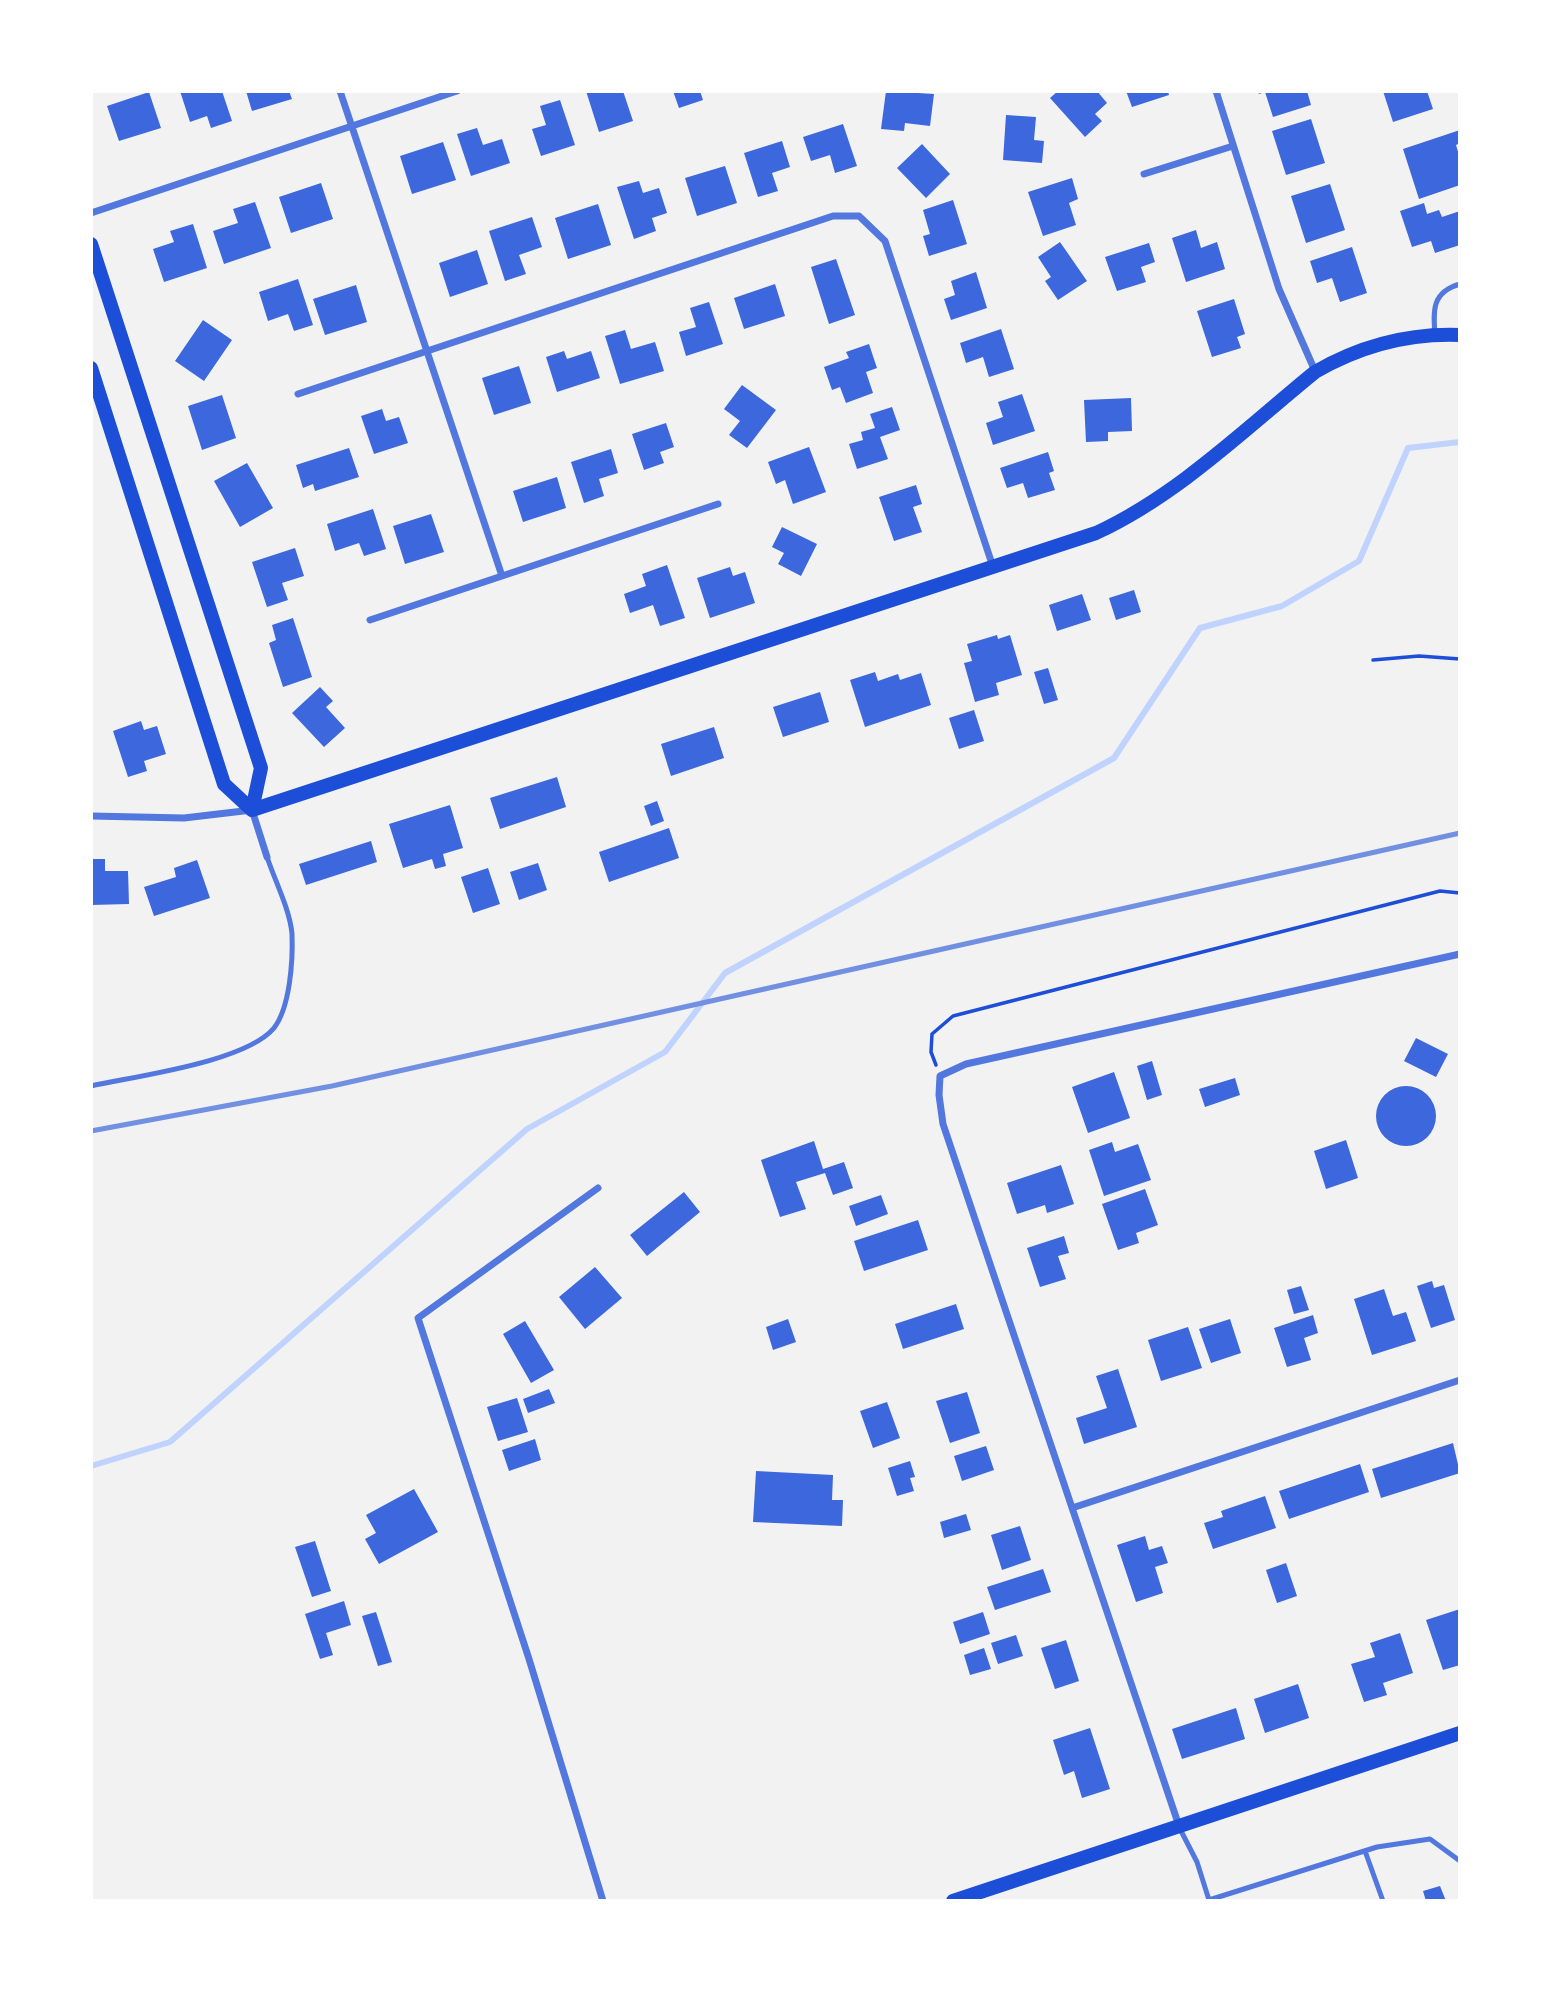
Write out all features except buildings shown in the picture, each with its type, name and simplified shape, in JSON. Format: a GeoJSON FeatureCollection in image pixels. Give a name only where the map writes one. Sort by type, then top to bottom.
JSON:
{"type":"FeatureCollection","features":[{"type":"Feature","properties":{"kind":"main road"},"geometry":{"type":"LineString","coordinates":[[91,244],[261,768],[252,810]]}},
{"type":"Feature","properties":{"kind":"main road"},"geometry":{"type":"LineString","coordinates":[[252,810],[1096,533],[1134,515],[1171,490],[1315,372],[1371,346],[1435,335],[1460,335]]}},
{"type":"Feature","properties":{"kind":"main road"},"geometry":{"type":"LineString","coordinates":[[91,368],[224,784],[252,810]]}},
{"type":"Feature","properties":{"kind":"main road"},"geometry":{"type":"LineString","coordinates":[[953,1901],[1460,1733]]}},
{"type":"Feature","properties":{"kind":"street"},"geometry":{"type":"LineString","coordinates":[[340,91],[502,576]]}},
{"type":"Feature","properties":{"kind":"street"},"geometry":{"type":"LineString","coordinates":[[91,213],[457,91]]}},
{"type":"Feature","properties":{"kind":"street"},"geometry":{"type":"LineString","coordinates":[[1216,91],[1279,289],[1315,372]]}},
{"type":"Feature","properties":{"kind":"street"},"geometry":{"type":"LineString","coordinates":[[1144,174],[1233,146]]}},
{"type":"Feature","properties":{"kind":"street"},"geometry":{"type":"LineString","coordinates":[[298,394],[833,216],[859,216],[885,241],[993,568]]}},
{"type":"Feature","properties":{"kind":"street"},"geometry":{"type":"LineString","coordinates":[[370,620],[718,504]]}},
{"type":"Feature","properties":{"kind":"street"},"geometry":{"type":"LineString","coordinates":[[91,816],[184,818],[252,810],[267,857]]}},
{"type":"Feature","properties":{"kind":"street"},"geometry":{"type":"LineString","coordinates":[[1179,1827],[943,1124],[939,1095],[940,1076],[966,1064],[1460,954]]}},
{"type":"Feature","properties":{"kind":"street"},"geometry":{"type":"LineString","coordinates":[[598,1188],[418,1318],[529,1659],[603,1901]]}},
{"type":"Feature","properties":{"kind":"street"},"geometry":{"type":"LineString","coordinates":[[1072,1508],[1460,1380]]}},
{"type":"Feature","properties":{"kind":"lane"},"geometry":{"type":"LineString","coordinates":[[1435,335],[1433,304],[1440,294],[1460,284]]}},
{"type":"Feature","properties":{"kind":"lane"},"geometry":{"type":"LineString","coordinates":[[91,1086],[208,1062],[235,1053],[273,1029],[287,1005],[292,933],[267,857]]}},
{"type":"Feature","properties":{"kind":"lane"},"geometry":{"type":"LineString","coordinates":[[1179,1827],[1197,1862],[1209,1900],[1394,1843],[1430,1839],[1460,1861]]}},
{"type":"Feature","properties":{"kind":"lane"},"geometry":{"type":"LineString","coordinates":[[1365,1850],[1382,1901]]}},
{"type":"Feature","properties":{"kind":"path"},"geometry":{"type":"LineString","coordinates":[[1373,660],[1419,656],[1460,659]]}},
{"type":"Feature","properties":{"kind":"path"},"geometry":{"type":"LineString","coordinates":[[940,1076],[931,1052],[932,1034],[953,1016],[1440,891],[1460,893]]}},
{"type":"Feature","properties":{"kind":"waterway"},"geometry":{"type":"LineString","coordinates":[[91,1466],[170,1442],[527,1129],[665,1052],[725,973],[1114,758],[1200,628],[1282,606],[1359,561],[1408,448],[1460,442]]}},
{"type":"Feature","properties":{"kind":"railway"},"geometry":{"type":"LineString","coordinates":[[91,1131],[332,1086],[1460,833]]}}]}
